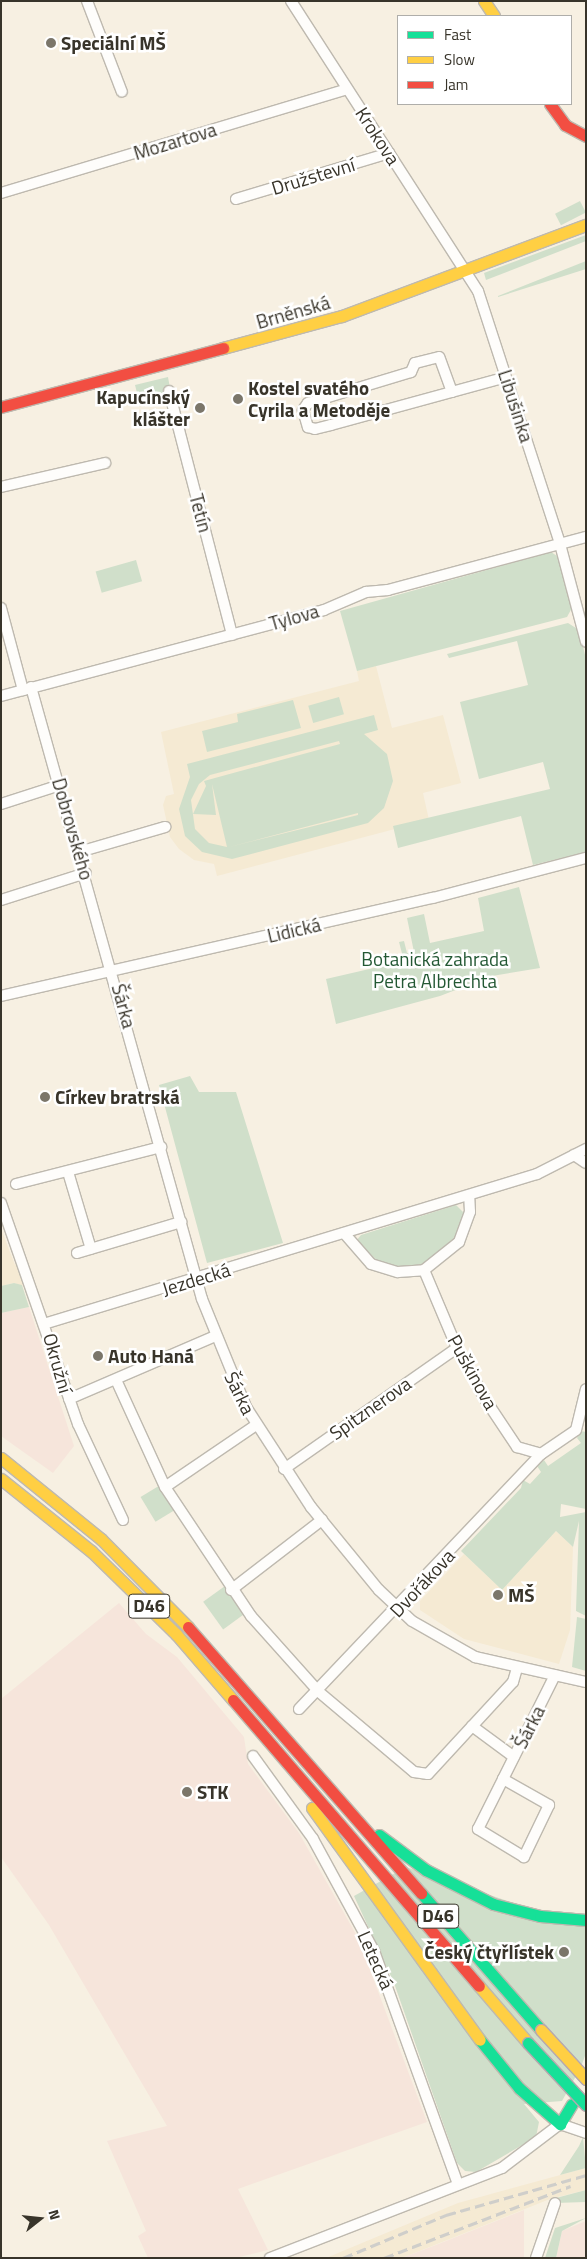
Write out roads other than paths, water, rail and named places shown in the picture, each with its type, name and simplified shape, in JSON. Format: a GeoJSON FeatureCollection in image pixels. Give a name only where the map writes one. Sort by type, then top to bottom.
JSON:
{"type":"FeatureCollection","features":[{"type":"Feature","properties":{"kind":"main road"},"geometry":{"type":"LineString","coordinates":[[484,1],[493,15]]}},
{"type":"Feature","properties":{"kind":"main road"},"geometry":{"type":"LineString","coordinates":[[551,105],[565,125],[586,136]]}},
{"type":"Feature","properties":{"kind":"main road","name":"Brněnská"},"geometry":{"type":"LineString","coordinates":[[1,407],[276,336],[465,271],[586,225]]}},
{"type":"Feature","properties":{"kind":"main road","name":"D46"},"geometry":{"type":"LineString","coordinates":[[1,1458],[65,1507],[160,1597],[586,2079]]}},
{"type":"Feature","properties":{"kind":"main road","name":"D46"},"geometry":{"type":"LineString","coordinates":[[1,1479],[127,1584],[278,1752],[528,2043],[586,2105]]}},
{"type":"Feature","properties":{"kind":"main road"},"geometry":{"type":"LineString","coordinates":[[278,1752],[443,1994],[519,2088],[560,2124],[572,2104]]}},
{"type":"Feature","properties":{"kind":"main road"},"geometry":{"type":"LineString","coordinates":[[338,1799],[411,1860],[465,1892],[540,1916],[586,1920]]}},
{"type":"Feature","properties":{"kind":"street"},"geometry":{"type":"LineString","coordinates":[[87,1],[122,92]]}},
{"type":"Feature","properties":{"kind":"street","name":"Krokova"},"geometry":{"type":"LineString","coordinates":[[291,1],[465,271]]}},
{"type":"Feature","properties":{"kind":"street","name":"Mozartova"},"geometry":{"type":"LineString","coordinates":[[1,193],[348,89]]}},
{"type":"Feature","properties":{"kind":"street","name":"Družstevní"},"geometry":{"type":"LineString","coordinates":[[236,199],[389,153]]}},
{"type":"Feature","properties":{"kind":"street","name":"Libušinka"},"geometry":{"type":"LineString","coordinates":[[465,271],[478,291],[560,544],[586,642]]}},
{"type":"Feature","properties":{"kind":"street"},"geometry":{"type":"LineString","coordinates":[[452,392],[439,357],[415,363],[411,372],[308,403],[303,410],[308,427],[315,429],[452,392],[506,377]]}},
{"type":"Feature","properties":{"kind":"street","name":"Tetín"},"geometry":{"type":"LineString","coordinates":[[169,391],[232,635]]}},
{"type":"Feature","properties":{"kind":"street"},"geometry":{"type":"LineString","coordinates":[[1,487],[105,463]]}},
{"type":"Feature","properties":{"kind":"street","name":"Tylova"},"geometry":{"type":"LineString","coordinates":[[1,696],[324,610],[366,592],[388,590],[586,536]]}},
{"type":"Feature","properties":{"kind":"street","name":"Dobrovského"},"geometry":{"type":"LineString","coordinates":[[1,608],[60,785],[114,970]]}},
{"type":"Feature","properties":{"kind":"street"},"geometry":{"type":"LineString","coordinates":[[1,804],[60,785]]}},
{"type":"Feature","properties":{"kind":"street"},"geometry":{"type":"LineString","coordinates":[[80,852],[165,827]]}},
{"type":"Feature","properties":{"kind":"street","name":"Lidická"},"geometry":{"type":"LineString","coordinates":[[1,996],[433,898],[586,858]]}},
{"type":"Feature","properties":{"kind":"street"},"geometry":{"type":"LineString","coordinates":[[1,900],[86,873]]}},
{"type":"Feature","properties":{"kind":"street","name":"Šárka"},"geometry":{"type":"LineString","coordinates":[[114,970],[196,1279],[215,1336],[256,1425],[284,1469],[322,1520],[398,1609],[443,1642],[517,1668],[586,1682]]}},
{"type":"Feature","properties":{"kind":"street"},"geometry":{"type":"LineString","coordinates":[[16,1184],[161,1147]]}},
{"type":"Feature","properties":{"kind":"street","name":"Jezdecká"},"geometry":{"type":"LineString","coordinates":[[47,1323],[196,1279],[550,1169],[586,1149]]}},
{"type":"Feature","properties":{"kind":"street"},"geometry":{"type":"LineString","coordinates":[[574,1155],[586,1163]]}},
{"type":"Feature","properties":{"kind":"street"},"geometry":{"type":"LineString","coordinates":[[68,1172],[90,1249]]}},
{"type":"Feature","properties":{"kind":"street"},"geometry":{"type":"LineString","coordinates":[[344,1233],[371,1264],[398,1272],[424,1270],[459,1242],[470,1212],[468,1195]]}},
{"type":"Feature","properties":{"kind":"street","name":"Okružní"},"geometry":{"type":"LineString","coordinates":[[1,1203],[38,1314],[47,1323],[69,1399],[123,1520]]}},
{"type":"Feature","properties":{"kind":"street"},"geometry":{"type":"LineString","coordinates":[[77,1253],[181,1222]]}},
{"type":"Feature","properties":{"kind":"street","name":"Puškinova"},"geometry":{"type":"LineString","coordinates":[[424,1270],[457,1348],[517,1447],[541,1454]]}},
{"type":"Feature","properties":{"kind":"street"},"geometry":{"type":"LineString","coordinates":[[69,1399],[117,1382],[126,1373],[215,1336]]}},
{"type":"Feature","properties":{"kind":"street","name":"Spitznerova"},"geometry":{"type":"LineString","coordinates":[[284,1469],[457,1348]]}},
{"type":"Feature","properties":{"kind":"street"},"geometry":{"type":"LineString","coordinates":[[117,1382],[166,1487],[231,1590],[319,1692],[414,1772],[428,1774],[513,1682],[517,1668]]}},
{"type":"Feature","properties":{"kind":"street","name":"Dvořákova"},"geometry":{"type":"LineString","coordinates":[[299,1709],[319,1692],[398,1609],[541,1454],[576,1430],[586,1389]]}},
{"type":"Feature","properties":{"kind":"street"},"geometry":{"type":"LineString","coordinates":[[166,1487],[256,1425]]}},
{"type":"Feature","properties":{"kind":"street"},"geometry":{"type":"LineString","coordinates":[[231,1590],[322,1520]]}},
{"type":"Feature","properties":{"kind":"street","name":"Šárka"},"geometry":{"type":"LineString","coordinates":[[503,1779],[549,1805],[524,1857],[478,1829],[503,1779],[514,1757],[555,1676]]}},
{"type":"Feature","properties":{"kind":"street"},"geometry":{"type":"LineString","coordinates":[[472,1726],[514,1757]]}},
{"type":"Feature","properties":{"kind":"street","name":"Letecká"},"geometry":{"type":"LineString","coordinates":[[253,1756],[313,1839],[374,1951],[458,2184]]}},
{"type":"Feature","properties":{"kind":"street"},"geometry":{"type":"LineString","coordinates":[[270,2258],[516,2160],[560,2124],[586,2133]]}},
{"type":"Feature","properties":{"kind":"street"},"geometry":{"type":"LineString","coordinates":[[536,2258],[554,2203]]}},
{"type":"Feature","properties":{"kind":"railway"},"geometry":{"type":"LineString","coordinates":[[343,2258],[446,2215],[586,2175]]}},
{"type":"Feature","properties":{"kind":"railway"},"geometry":{"type":"LineString","coordinates":[[384,2258],[571,2186]]}},
{"type":"Feature","properties":{"kind":"place","name":"Speciální MŠ"},"geometry":{"type":"Point","coordinates":[51,43]}},
{"type":"Feature","properties":{"kind":"place","name":"Kostel svatého Cyrila a Metoděje"},"geometry":{"type":"Point","coordinates":[238,399]}},
{"type":"Feature","properties":{"kind":"place","name":"Kapucínský klášter"},"geometry":{"type":"Point","coordinates":[200,408]}},
{"type":"Feature","properties":{"kind":"place","name":"Církev bratrská"},"geometry":{"type":"Point","coordinates":[45,1097]}},
{"type":"Feature","properties":{"kind":"place","name":"Auto Haná"},"geometry":{"type":"Point","coordinates":[98,1356]}},
{"type":"Feature","properties":{"kind":"place","name":"MŠ"},"geometry":{"type":"Point","coordinates":[498,1595]}},
{"type":"Feature","properties":{"kind":"place","name":"STK"},"geometry":{"type":"Point","coordinates":[187,1792]}},
{"type":"Feature","properties":{"kind":"place","name":"Český čtyřlístek"},"geometry":{"type":"Point","coordinates":[564,1952]}},
{"type":"Feature","properties":{"kind":"park label","name":"Botanická zahrada Petra Albrechta"},"geometry":{"type":"Point","coordinates":[435,970]}}]}
